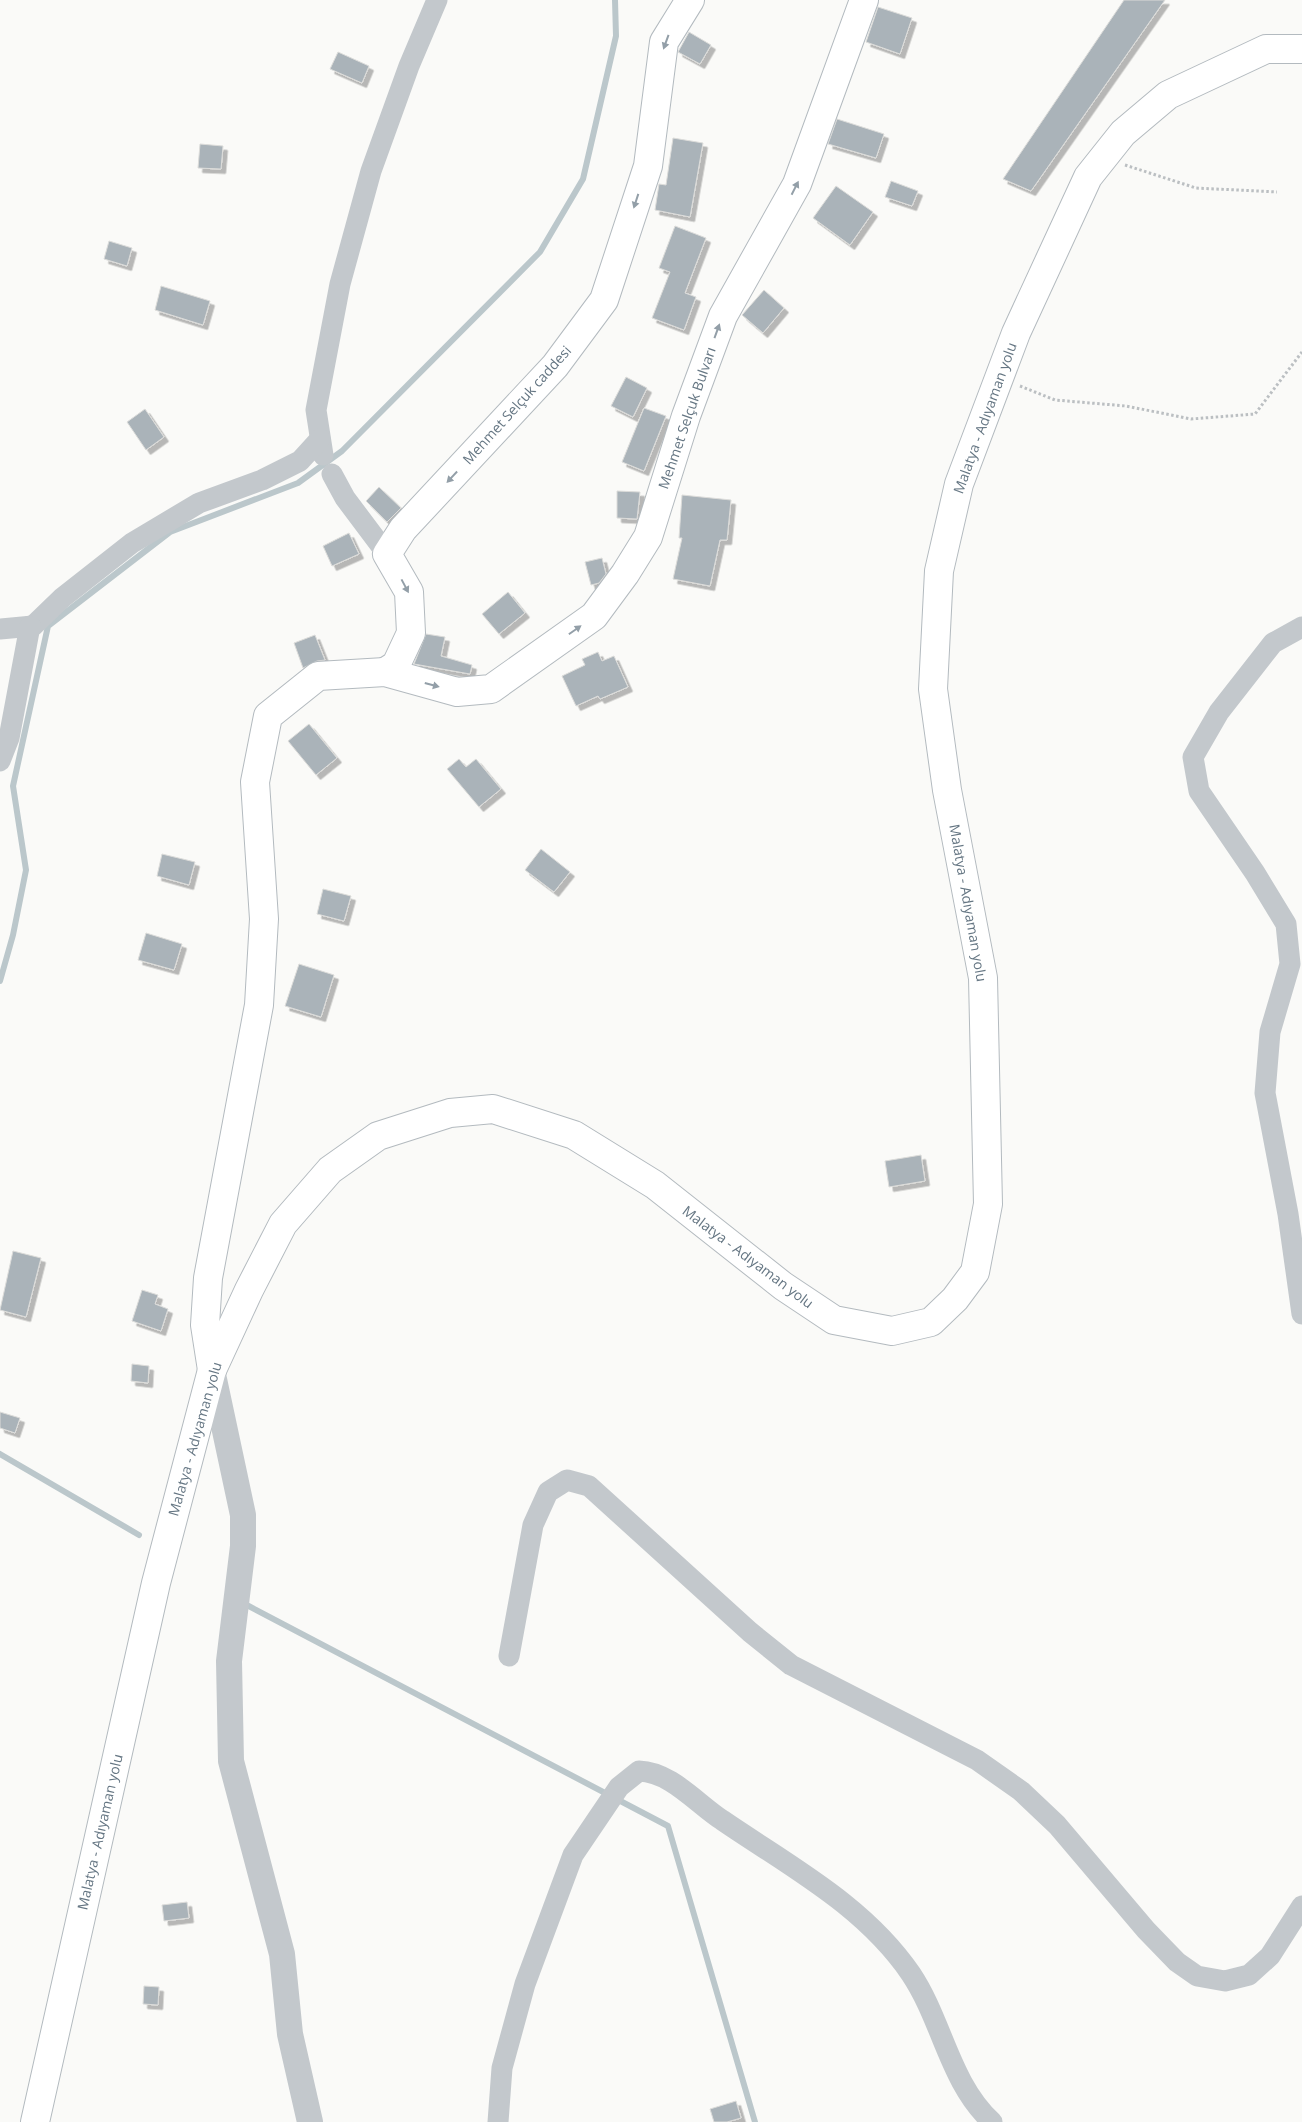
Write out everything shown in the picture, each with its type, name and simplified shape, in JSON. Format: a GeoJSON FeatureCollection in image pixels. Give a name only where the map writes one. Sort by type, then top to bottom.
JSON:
{"type":"FeatureCollection","features":[{"type":"Feature","properties":{"kind":"main road","name":"Mehmet Selçuk caddesi"},"geometry":{"type":"LineString","coordinates":[[387,554],[403,529],[555,366],[604,300],[648,166],[664,42],[690,0]]}},
{"type":"Feature","properties":{"kind":"main road","name":"Mehmet Selçuk Bulvarı"},"geometry":{"type":"LineString","coordinates":[[212,1370],[205,1325],[208,1278],[259,1005],[264,919],[255,782],[268,716],[318,676],[385,672],[457,692],[491,689],[594,616],[625,574],[648,537],[686,416],[722,316],[797,184],[864,0]]}},
{"type":"Feature","properties":{"kind":"main road","name":"Malatya - Adıyaman yolu"},"geometry":{"type":"LineString","coordinates":[[35,2122],[156,1583],[212,1370],[249,1290],[283,1224],[330,1170],[378,1136],[450,1113],[493,1109],[574,1135],[655,1186],[783,1286],[834,1320],[892,1331],[931,1322],[960,1292],[975,1272],[988,1204],[983,978],[947,790],[933,689],[939,571],[959,484],[1016,333],[1088,177],[1123,133],[1168,95],[1266,49],[1302,49]]}},
{"type":"Feature","properties":{"kind":"main road"},"geometry":{"type":"LineString","coordinates":[[385,672],[396,665],[411,632],[408,592],[387,554]]}},
{"type":"Feature","properties":{"kind":"street"},"geometry":{"type":"LineString","coordinates":[[0,629],[33,626],[62,598],[132,543],[199,503],[262,480],[300,461],[322,447],[316,410],[340,284],[371,171],[409,66],[436,0]]}},
{"type":"Feature","properties":{"kind":"street"},"geometry":{"type":"LineString","coordinates":[[332,474],[344,498],[387,554]]}},
{"type":"Feature","properties":{"kind":"street"},"geometry":{"type":"LineString","coordinates":[[0,761],[9,738],[30,626]]}},
{"type":"Feature","properties":{"kind":"street"},"geometry":{"type":"LineString","coordinates":[[1302,627],[1273,643],[1219,712],[1193,757],[1199,791],[1255,873],[1286,924],[1290,964],[1270,1032],[1266,1093],[1288,1214],[1302,1314]]}},
{"type":"Feature","properties":{"kind":"street"},"geometry":{"type":"LineString","coordinates":[[212,1370],[243,1515],[243,1546],[229,1661],[230,1761],[282,1954],[290,2034],[310,2122]]}},
{"type":"Feature","properties":{"kind":"street"},"geometry":{"type":"LineString","coordinates":[[509,1656],[533,1525],[548,1492],[567,1480],[589,1486],[750,1632],[791,1664],[977,1760],[1021,1791],[1063,1832],[1146,1930],[1177,1962],[1197,1976],[1225,1981],[1249,1975],[1270,1956],[1302,1906]]}},
{"type":"Feature","properties":{"kind":"street"},"geometry":{"type":"LineString","coordinates":[[498,2122],[502,2068],[525,1984],[573,1855],[619,1787],[639,1771],[654,1772],[681,1789],[722,1820],[828,1891],[868,1923],[910,1973],[931,2007],[957,2076],[983,2114],[992,2122]]}},
{"type":"Feature","properties":{"kind":"path"},"geometry":{"type":"LineString","coordinates":[[1103,158],[1196,188],[1277,192]]}},
{"type":"Feature","properties":{"kind":"path"},"geometry":{"type":"LineString","coordinates":[[999,378],[1055,400],[1126,406],[1191,419],[1255,414],[1302,352]]}},
{"type":"Feature","properties":{"kind":"building"},"geometry":{"type":"Polygon","coordinates":[[[1124,0],[1165,0],[1031,191],[1003,179],[1124,0]]]}},
{"type":"Feature","properties":{"kind":"building"},"geometry":{"type":"Polygon","coordinates":[[[878,7],[912,18],[900,54],[866,42],[878,7]]]}},
{"type":"Feature","properties":{"kind":"building"},"geometry":{"type":"Polygon","coordinates":[[[689,32],[711,45],[700,64],[678,52],[689,32]]]}},
{"type":"Feature","properties":{"kind":"building"},"geometry":{"type":"Polygon","coordinates":[[[338,52],[369,66],[362,83],[330,69],[338,52]]]}},
{"type":"Feature","properties":{"kind":"building"},"geometry":{"type":"Polygon","coordinates":[[[837,119],[884,134],[876,158],[828,144],[837,119]]]}},
{"type":"Feature","properties":{"kind":"building"},"geometry":{"type":"Polygon","coordinates":[[[673,138],[703,143],[690,217],[655,210],[659,184],[666,185],[673,138]]]}},
{"type":"Feature","properties":{"kind":"building"},"geometry":{"type":"Polygon","coordinates":[[[200,144],[223,146],[221,169],[198,168],[200,144]]]}},
{"type":"Feature","properties":{"kind":"building"},"geometry":{"type":"Polygon","coordinates":[[[891,181],[918,191],[912,206],[885,197],[891,181]]]}},
{"type":"Feature","properties":{"kind":"building"},"geometry":{"type":"Polygon","coordinates":[[[836,186],[873,212],[850,245],[813,218],[836,186]]]}},
{"type":"Feature","properties":{"kind":"building"},"geometry":{"type":"Polygon","coordinates":[[[675,226],[706,238],[685,293],[696,297],[684,330],[652,318],[670,272],[659,268],[675,226]]]}},
{"type":"Feature","properties":{"kind":"building"},"geometry":{"type":"Polygon","coordinates":[[[109,241],[132,248],[127,266],[104,259],[109,241]]]}},
{"type":"Feature","properties":{"kind":"building"},"geometry":{"type":"Polygon","coordinates":[[[161,286],[210,301],[203,325],[155,310],[161,286]]]}},
{"type":"Feature","properties":{"kind":"building"},"geometry":{"type":"Polygon","coordinates":[[[764,290],[784,308],[763,333],[742,315],[764,290]]]}},
{"type":"Feature","properties":{"kind":"building"},"geometry":{"type":"Polygon","coordinates":[[[626,377],[647,388],[633,417],[611,406],[626,377]]]}},
{"type":"Feature","properties":{"kind":"building"},"geometry":{"type":"Polygon","coordinates":[[[644,408],[666,416],[644,471],[622,462],[644,408]]]}},
{"type":"Feature","properties":{"kind":"building"},"geometry":{"type":"Polygon","coordinates":[[[145,409],[164,437],[146,450],[127,422],[145,409]]]}},
{"type":"Feature","properties":{"kind":"building"},"geometry":{"type":"Polygon","coordinates":[[[379,487],[401,508],[387,522],[366,501],[379,487]]]}},
{"type":"Feature","properties":{"kind":"building"},"geometry":{"type":"Polygon","coordinates":[[[617,491],[640,492],[637,519],[617,518],[617,491]]]}},
{"type":"Feature","properties":{"kind":"building"},"geometry":{"type":"Polygon","coordinates":[[[682,495],[731,500],[727,540],[720,540],[710,586],[673,579],[682,538],[679,538],[682,495]]]}},
{"type":"Feature","properties":{"kind":"building"},"geometry":{"type":"Polygon","coordinates":[[[349,533],[359,554],[332,566],[323,546],[349,533]]]}},
{"type":"Feature","properties":{"kind":"building"},"geometry":{"type":"Polygon","coordinates":[[[602,558],[606,574],[599,583],[591,585],[585,562],[602,558]]]}},
{"type":"Feature","properties":{"kind":"building"},"geometry":{"type":"Polygon","coordinates":[[[508,592],[525,613],[499,634],[482,614],[508,592]]]}},
{"type":"Feature","properties":{"kind":"building"},"geometry":{"type":"Polygon","coordinates":[[[426,634],[445,637],[441,656],[472,665],[470,674],[414,664],[426,634]]]}},
{"type":"Feature","properties":{"kind":"building"},"geometry":{"type":"Polygon","coordinates":[[[315,635],[325,660],[317,661],[303,668],[294,643],[315,635]]]}},
{"type":"Feature","properties":{"kind":"building"},"geometry":{"type":"Polygon","coordinates":[[[598,652],[602,661],[614,656],[628,687],[600,699],[598,696],[576,706],[562,676],[585,665],[582,659],[598,652]]]}},
{"type":"Feature","properties":{"kind":"building"},"geometry":{"type":"Polygon","coordinates":[[[309,724],[337,758],[316,775],[288,741],[309,724]]]}},
{"type":"Feature","properties":{"kind":"building"},"geometry":{"type":"Polygon","coordinates":[[[459,759],[466,767],[476,759],[501,789],[479,807],[447,769],[459,759]]]}},
{"type":"Feature","properties":{"kind":"building"},"geometry":{"type":"Polygon","coordinates":[[[541,849],[570,872],[554,892],[525,870],[541,849]]]}},
{"type":"Feature","properties":{"kind":"building"},"geometry":{"type":"Polygon","coordinates":[[[162,854],[195,862],[189,885],[157,876],[162,854]]]}},
{"type":"Feature","properties":{"kind":"building"},"geometry":{"type":"Polygon","coordinates":[[[323,889],[351,896],[344,921],[317,914],[323,889]]]}},
{"type":"Feature","properties":{"kind":"building"},"geometry":{"type":"Polygon","coordinates":[[[146,933],[182,944],[174,970],[138,960],[146,933]]]}},
{"type":"Feature","properties":{"kind":"building"},"geometry":{"type":"Polygon","coordinates":[[[299,964],[334,975],[321,1017],[285,1006],[299,964]]]}},
{"type":"Feature","properties":{"kind":"building"},"geometry":{"type":"Polygon","coordinates":[[[921,1155],[925,1181],[889,1187],[885,1161],[921,1155]]]}},
{"type":"Feature","properties":{"kind":"building"},"geometry":{"type":"Polygon","coordinates":[[[13,1251],[41,1258],[26,1317],[0,1310],[13,1251]]]}},
{"type":"Feature","properties":{"kind":"building"},"geometry":{"type":"Polygon","coordinates":[[[142,1290],[158,1295],[155,1304],[168,1309],[161,1331],[132,1321],[142,1290]]]}},
{"type":"Feature","properties":{"kind":"building"},"geometry":{"type":"Polygon","coordinates":[[[132,1364],[149,1366],[148,1383],[131,1381],[132,1364]]]}},
{"type":"Feature","properties":{"kind":"building"},"geometry":{"type":"Polygon","coordinates":[[[0,1412],[20,1418],[15,1433],[0,1428],[0,1412]]]}},
{"type":"Feature","properties":{"kind":"building"},"geometry":{"type":"Polygon","coordinates":[[[187,1902],[189,1918],[164,1921],[162,1905],[187,1902]]]}},
{"type":"Feature","properties":{"kind":"building"},"geometry":{"type":"Polygon","coordinates":[[[144,1986],[159,1987],[158,2005],[143,2004],[144,1986]]]}},
{"type":"Feature","properties":{"kind":"building"},"geometry":{"type":"Polygon","coordinates":[[[736,2101],[741,2118],[727,2122],[714,2122],[710,2109],[736,2101]]]}},
{"type":"Feature","properties":{"kind":"waterway"},"geometry":{"type":"LineString","coordinates":[[0,981],[13,935],[26,870],[13,786],[48,626],[170,532],[298,483],[342,451],[540,252],[583,179],[616,36],[615,0]]}},
{"type":"Feature","properties":{"kind":"waterway"},"geometry":{"type":"LineString","coordinates":[[0,1454],[139,1535]]}},
{"type":"Feature","properties":{"kind":"waterway"},"geometry":{"type":"LineString","coordinates":[[243,1603],[668,1826],[755,2122]]}}]}
